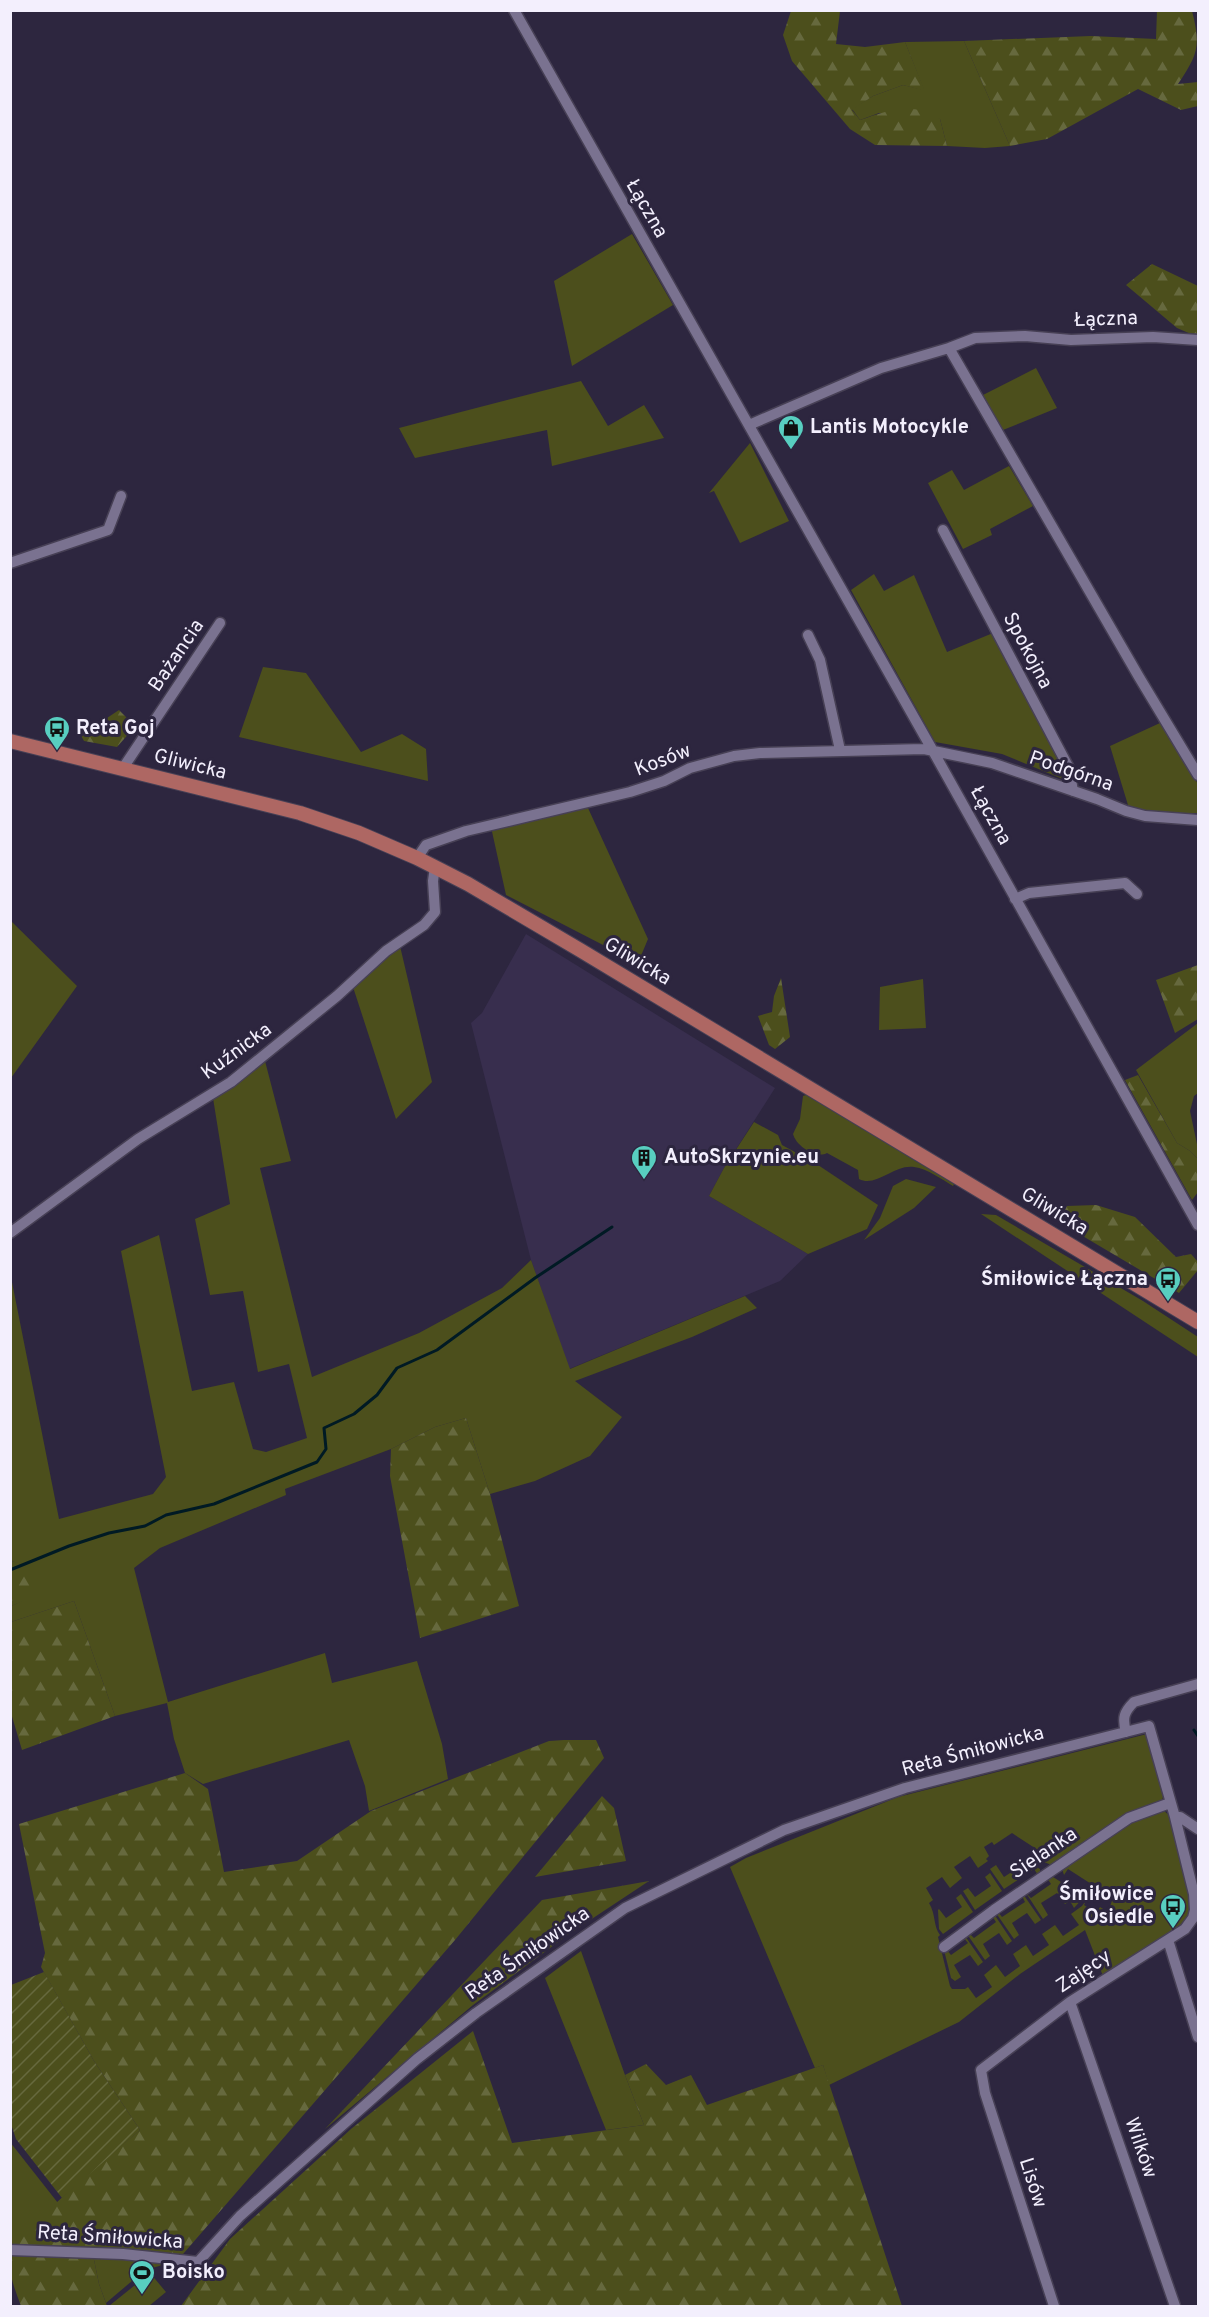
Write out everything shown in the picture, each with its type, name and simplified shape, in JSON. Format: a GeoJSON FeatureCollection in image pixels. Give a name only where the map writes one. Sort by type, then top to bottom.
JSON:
{"type":"FeatureCollection","features":[{"type":"Feature","properties":{"kind":"main road","name":"Gliwicka"},"geometry":{"type":"LineString","coordinates":[[10,741],[300,813],[359,833],[417,858],[580,950],[1198,1322]]}},
{"type":"Feature","properties":{"kind":"street","name":"Łączna"},"geometry":{"type":"LineString","coordinates":[[514,10],[1198,1225]]}},
{"type":"Feature","properties":{"kind":"street","name":"Łączna"},"geometry":{"type":"LineString","coordinates":[[748,425],[881,368],[975,338],[1025,336],[1071,340],[1153,337],[1196,339]]}},
{"type":"Feature","properties":{"kind":"street"},"geometry":{"type":"LineString","coordinates":[[949,348],[1198,775]]}},
{"type":"Feature","properties":{"kind":"street"},"geometry":{"type":"LineString","coordinates":[[10,562],[108,530],[121,496]]}},
{"type":"Feature","properties":{"kind":"street","name":"Spokojna"},"geometry":{"type":"LineString","coordinates":[[943,530],[1069,768],[1073,791]]}},
{"type":"Feature","properties":{"kind":"street","name":"Bażancia"},"geometry":{"type":"LineString","coordinates":[[123,768],[220,623]]}},
{"type":"Feature","properties":{"kind":"street"},"geometry":{"type":"LineString","coordinates":[[808,635],[820,660],[840,750]]}},
{"type":"Feature","properties":{"kind":"street","name":"Kosów"},"geometry":{"type":"LineString","coordinates":[[417,858],[421,850],[432,842],[503,821],[630,792],[663,781],[690,768],[734,756],[840,750],[924,749],[933,751]]}},
{"type":"Feature","properties":{"kind":"street","name":"Podgórna"},"geometry":{"type":"LineString","coordinates":[[933,751],[992,763],[1145,816],[1198,820]]}},
{"type":"Feature","properties":{"kind":"street","name":"Kuźnicka"},"geometry":{"type":"LineString","coordinates":[[10,1233],[138,1139],[231,1082],[328,1004],[386,951],[424,925],[435,912],[432,881],[435,867]]}},
{"type":"Feature","properties":{"kind":"street"},"geometry":{"type":"LineString","coordinates":[[1015,899],[1029,893],[1125,883],[1137,894]]}},
{"type":"Feature","properties":{"kind":"street"},"geometry":{"type":"LineString","coordinates":[[1126,1732],[1122,1718],[1127,1708],[1134,1702],[1198,1684]]}},
{"type":"Feature","properties":{"kind":"street","name":"Reta Śmiłowicka"},"geometry":{"type":"LineString","coordinates":[[10,2250],[123,2254],[198,2262],[248,2208],[417,2059],[476,2013],[625,1908],[763,1840],[905,1788],[1149,1726]]}},
{"type":"Feature","properties":{"kind":"street","name":"Zajęcy"},"geometry":{"type":"LineString","coordinates":[[981,2070],[1070,2002],[1185,1929],[1193,1918],[1194,1894],[1149,1726]]}},
{"type":"Feature","properties":{"kind":"street","name":"Sielanka"},"geometry":{"type":"LineString","coordinates":[[944,1947],[993,1910],[1129,1818],[1170,1803]]}},
{"type":"Feature","properties":{"kind":"street"},"geometry":{"type":"LineString","coordinates":[[1175,1817],[1180,1817],[1198,1829]]}},
{"type":"Feature","properties":{"kind":"street"},"geometry":{"type":"LineString","coordinates":[[1168,1940],[1198,2037]]}},
{"type":"Feature","properties":{"kind":"street","name":"Wilków"},"geometry":{"type":"LineString","coordinates":[[1070,2002],[1175,2307]]}},
{"type":"Feature","properties":{"kind":"street","name":"Lisów"},"geometry":{"type":"LineString","coordinates":[[981,2070],[985,2094],[1054,2307]]}},
{"type":"Feature","properties":{"kind":"shaded area"},"geometry":{"type":"Polygon","coordinates":[[[526,934],[775,1088],[724,1168],[709,1196],[808,1254],[780,1281],[569,1369],[531,1260],[471,1023],[482,1013],[526,934]]]}},
{"type":"Feature","properties":{"kind":"green space"},"geometry":{"type":"Polygon","coordinates":[[[791,11],[840,11],[836,44],[865,47],[905,42],[925,91],[903,85],[873,96],[852,110],[860,120],[900,109],[930,113],[940,119],[947,146],[875,145],[850,129],[792,61],[783,35],[791,11]]]}},
{"type":"Feature","properties":{"kind":"green space"},"geometry":{"type":"Polygon","coordinates":[[[1157,11],[1192,11],[1196,49],[1190,65],[1178,84],[1198,82],[1198,106],[1181,110],[1138,89],[1047,139],[1010,146],[964,41],[1091,36],[1156,39],[1157,11]]]}},
{"type":"Feature","properties":{"kind":"green space"},"geometry":{"type":"Polygon","coordinates":[[[964,41],[1010,146],[985,148],[947,146],[940,119],[879,113],[860,120],[852,109],[873,96],[903,85],[924,90],[905,42],[964,41]]]}},
{"type":"Feature","properties":{"kind":"green space"},"geometry":{"type":"Polygon","coordinates":[[[632,234],[673,305],[572,366],[554,281],[632,234]]]}},
{"type":"Feature","properties":{"kind":"green space"},"geometry":{"type":"Polygon","coordinates":[[[1152,264],[1198,286],[1198,337],[1177,328],[1126,285],[1152,264]]]}},
{"type":"Feature","properties":{"kind":"green space"},"geometry":{"type":"Polygon","coordinates":[[[1036,368],[1057,408],[1003,430],[983,395],[1036,368]]]}},
{"type":"Feature","properties":{"kind":"green space"},"geometry":{"type":"Polygon","coordinates":[[[581,381],[608,426],[644,405],[664,438],[552,466],[547,430],[415,458],[399,428],[581,381]]]}},
{"type":"Feature","properties":{"kind":"green space"},"geometry":{"type":"Polygon","coordinates":[[[750,443],[789,521],[740,543],[714,491],[709,493],[750,443]]]}},
{"type":"Feature","properties":{"kind":"green space"},"geometry":{"type":"Polygon","coordinates":[[[1009,466],[1033,506],[990,529],[992,535],[963,549],[928,483],[952,470],[964,490],[1009,466]]]}},
{"type":"Feature","properties":{"kind":"green space"},"geometry":{"type":"Polygon","coordinates":[[[874,574],[884,591],[914,575],[947,652],[993,633],[1063,769],[1065,780],[1002,754],[935,742],[851,590],[874,574]]]}},
{"type":"Feature","properties":{"kind":"green space"},"geometry":{"type":"Polygon","coordinates":[[[263,667],[306,673],[361,752],[402,734],[426,749],[428,781],[239,737],[263,667]]]}},
{"type":"Feature","properties":{"kind":"green space"},"geometry":{"type":"Polygon","coordinates":[[[119,710],[128,719],[132,730],[117,747],[84,741],[79,732],[95,726],[119,710]]]}},
{"type":"Feature","properties":{"kind":"green space"},"geometry":{"type":"Polygon","coordinates":[[[1160,723],[1198,784],[1198,813],[1143,813],[1128,805],[1110,746],[1160,723]]]}},
{"type":"Feature","properties":{"kind":"green space"},"geometry":{"type":"Polygon","coordinates":[[[579,802],[588,808],[648,939],[638,963],[506,895],[491,827],[579,802]]]}},
{"type":"Feature","properties":{"kind":"green space"},"geometry":{"type":"Polygon","coordinates":[[[11,921],[77,986],[11,1078],[11,921]]]}},
{"type":"Feature","properties":{"kind":"green space"},"geometry":{"type":"Polygon","coordinates":[[[400,946],[432,1082],[396,1119],[353,987],[400,946]]]}},
{"type":"Feature","properties":{"kind":"green space"},"geometry":{"type":"Polygon","coordinates":[[[1198,965],[1198,1019],[1175,1033],[1156,980],[1198,965]]]}},
{"type":"Feature","properties":{"kind":"green space"},"geometry":{"type":"Polygon","coordinates":[[[781,978],[790,1037],[775,1049],[769,1045],[758,1016],[772,1012],[774,996],[781,978]]]}},
{"type":"Feature","properties":{"kind":"green space"},"geometry":{"type":"Polygon","coordinates":[[[923,979],[926,1028],[879,1030],[880,987],[923,979]]]}},
{"type":"Feature","properties":{"kind":"green space"},"geometry":{"type":"Polygon","coordinates":[[[1198,1023],[1198,1093],[1194,1096],[1190,1111],[1198,1159],[1177,1143],[1136,1070],[1198,1023]]]}},
{"type":"Feature","properties":{"kind":"green space"},"geometry":{"type":"Polygon","coordinates":[[[265,1061],[291,1161],[260,1168],[312,1377],[419,1333],[502,1288],[531,1260],[570,1369],[745,1296],[757,1308],[692,1337],[575,1381],[622,1417],[590,1456],[535,1481],[490,1494],[466,1418],[435,1427],[391,1449],[285,1489],[286,1495],[160,1548],[134,1568],[168,1702],[325,1653],[332,1683],[417,1661],[442,1744],[448,1779],[369,1811],[365,1786],[349,1740],[203,1784],[185,1773],[174,1739],[167,1703],[115,1716],[74,1601],[11,1622],[11,1606],[26,1599],[25,1565],[11,1561],[10,1272],[59,1519],[153,1494],[166,1477],[121,1251],[159,1235],[192,1391],[234,1382],[253,1449],[266,1452],[307,1438],[289,1364],[258,1372],[243,1291],[210,1295],[195,1219],[230,1204],[213,1098],[265,1061]]]}},
{"type":"Feature","properties":{"kind":"green space"},"geometry":{"type":"Polygon","coordinates":[[[1138,1075],[1177,1143],[1198,1159],[1198,1192],[1192,1200],[1125,1080],[1138,1075]]]}},
{"type":"Feature","properties":{"kind":"green space"},"geometry":{"type":"Polygon","coordinates":[[[806,1095],[954,1184],[953,1186],[929,1172],[914,1167],[899,1169],[879,1178],[865,1181],[859,1179],[858,1170],[827,1153],[812,1153],[802,1147],[793,1134],[800,1119],[803,1096],[806,1095]]]}},
{"type":"Feature","properties":{"kind":"green space"},"geometry":{"type":"Polygon","coordinates":[[[754,1122],[778,1135],[782,1145],[815,1163],[878,1205],[867,1229],[808,1254],[709,1196],[754,1122]]]}},
{"type":"Feature","properties":{"kind":"green space"},"geometry":{"type":"Polygon","coordinates":[[[906,1179],[936,1187],[914,1208],[864,1240],[880,1218],[893,1186],[906,1179]]]}},
{"type":"Feature","properties":{"kind":"green space"},"geometry":{"type":"Polygon","coordinates":[[[1096,1205],[1135,1217],[1176,1257],[1191,1254],[1198,1262],[1198,1270],[1179,1293],[1059,1222],[1067,1206],[1096,1205]]]}},
{"type":"Feature","properties":{"kind":"green space"},"geometry":{"type":"Polygon","coordinates":[[[981,1214],[996,1215],[1143,1301],[1198,1337],[1198,1357],[981,1214]]]}},
{"type":"Feature","properties":{"kind":"green space"},"geometry":{"type":"Polygon","coordinates":[[[466,1418],[490,1494],[519,1606],[420,1638],[390,1476],[391,1449],[435,1427],[466,1418]]]}},
{"type":"Feature","properties":{"kind":"green space"},"geometry":{"type":"Polygon","coordinates":[[[11,1561],[25,1564],[33,1589],[26,1600],[11,1606],[11,1561]]]}},
{"type":"Feature","properties":{"kind":"green space"},"geometry":{"type":"Polygon","coordinates":[[[74,1601],[115,1716],[22,1750],[11,1713],[11,1622],[74,1601]]]}},
{"type":"Feature","properties":{"kind":"green space"},"geometry":{"type":"Polygon","coordinates":[[[1147,1734],[1164,1792],[1162,1801],[1051,1865],[1040,1860],[1044,1854],[1012,1833],[994,1845],[992,1842],[984,1847],[989,1856],[986,1859],[988,1861],[978,1868],[970,1856],[954,1867],[962,1878],[950,1888],[942,1877],[926,1888],[933,1900],[929,1903],[940,1935],[938,1937],[950,1986],[952,1989],[968,1987],[976,1998],[992,1987],[984,1975],[996,1965],[1005,1977],[1020,1966],[1013,1954],[1026,1945],[1033,1956],[1049,1945],[1042,1934],[1055,1925],[1063,1936],[1079,1925],[1071,1914],[1087,1899],[1084,1905],[1096,1913],[1100,1907],[1108,1912],[1113,1898],[1068,1869],[1064,1875],[1062,1869],[1130,1822],[1163,1810],[1171,1817],[1188,1885],[1190,1910],[1188,1918],[1162,1940],[1103,1976],[1085,1930],[1020,1974],[959,2022],[829,2085],[823,2065],[815,2068],[730,1867],[746,1858],[898,1797],[1147,1734]]]}},
{"type":"Feature","properties":{"kind":"green space"},"geometry":{"type":"Polygon","coordinates":[[[596,1740],[604,1758],[455,1940],[177,2261],[93,2255],[99,2284],[107,2306],[21,2306],[12,2281],[10,2267],[11,2253],[16,2244],[47,2211],[140,2130],[94,2061],[41,1967],[45,1953],[19,1824],[185,1773],[208,1789],[224,1872],[297,1861],[371,1811],[549,1741],[596,1740]]]}},
{"type":"Feature","properties":{"kind":"green space"},"geometry":{"type":"Polygon","coordinates":[[[602,1796],[614,1808],[626,1861],[535,1877],[602,1796]]]}},
{"type":"Feature","properties":{"kind":"green space"},"geometry":{"type":"Polygon","coordinates":[[[1032,1864],[1040,1869],[1040,1874],[1038,1875],[1034,1869],[1004,1889],[990,1869],[996,1865],[1004,1877],[1022,1865],[1028,1869],[1032,1864]]]}},
{"type":"Feature","properties":{"kind":"green space"},"geometry":{"type":"Polygon","coordinates":[[[990,1873],[1002,1891],[975,1910],[963,1891],[968,1888],[975,1897],[991,1886],[985,1877],[990,1873]]]}},
{"type":"Feature","properties":{"kind":"green space"},"geometry":{"type":"Polygon","coordinates":[[[1053,1877],[1077,1892],[1073,1898],[1079,1902],[1084,1897],[1074,1908],[1070,1901],[1065,1904],[1057,1893],[1041,1903],[1048,1915],[1043,1919],[1026,1893],[1031,1898],[1051,1884],[1047,1878],[1053,1877]]]}},
{"type":"Feature","properties":{"kind":"green space"},"geometry":{"type":"Polygon","coordinates":[[[649,1881],[569,1934],[473,2005],[325,2129],[542,1900],[649,1881]]]}},
{"type":"Feature","properties":{"kind":"green space"},"geometry":{"type":"Polygon","coordinates":[[[961,1894],[973,1912],[943,1934],[939,1929],[938,1910],[946,1918],[962,1907],[956,1898],[961,1894]]]}},
{"type":"Feature","properties":{"kind":"green space"},"geometry":{"type":"Polygon","coordinates":[[[1023,1894],[1041,1920],[1035,1924],[1027,1913],[1012,1923],[1019,1935],[1014,1939],[996,1913],[998,1912],[1002,1917],[1025,1902],[1023,1894]]]}},
{"type":"Feature","properties":{"kind":"green space"},"geometry":{"type":"Polygon","coordinates":[[[994,1914],[1012,1941],[1007,1945],[999,1933],[983,1944],[990,1956],[985,1960],[967,1934],[969,1933],[974,1938],[996,1922],[992,1916],[994,1914]]]}},
{"type":"Feature","properties":{"kind":"green space"},"geometry":{"type":"Polygon","coordinates":[[[965,1936],[983,1962],[978,1966],[970,1955],[954,1965],[961,1977],[955,1981],[951,1978],[944,1950],[946,1949],[951,1955],[968,1943],[963,1937],[965,1936]]]}},
{"type":"Feature","properties":{"kind":"green space"},"geometry":{"type":"Polygon","coordinates":[[[581,1951],[644,2125],[606,2130],[545,1978],[581,1951]]]}},
{"type":"Feature","properties":{"kind":"green space"},"geometry":{"type":"Polygon","coordinates":[[[44,1972],[94,2061],[140,2130],[62,2198],[16,2139],[11,2124],[11,1985],[44,1972]]]}},
{"type":"Feature","properties":{"kind":"green space"},"geometry":{"type":"Polygon","coordinates":[[[473,2031],[512,2143],[644,2125],[625,2075],[646,2064],[666,2085],[691,2075],[707,2105],[823,2065],[902,2306],[181,2306],[230,2239],[351,2129],[473,2031]]]}},
{"type":"Feature","properties":{"kind":"green space"},"geometry":{"type":"Polygon","coordinates":[[[10,2142],[58,2203],[14,2246],[10,2247],[10,2142]]]}},
{"type":"Feature","properties":{"kind":"green space"},"geometry":{"type":"Polygon","coordinates":[[[93,2255],[177,2261],[145,2270],[106,2303],[93,2255]]]}},
{"type":"Feature","properties":{"kind":"green space"},"geometry":{"type":"Polygon","coordinates":[[[150,2273],[166,2292],[149,2306],[109,2306],[150,2273]]]}},
{"type":"Feature","properties":{"kind":"waterway"},"geometry":{"type":"LineString","coordinates":[[10,1570],[69,1546],[109,1533],[145,1526],[166,1515],[214,1504],[317,1462],[326,1449],[324,1428],[354,1414],[377,1395],[397,1368],[437,1350],[535,1278],[612,1227]]}},
{"type":"Feature","properties":{"kind":"waterway"},"geometry":{"type":"LineString","coordinates":[[1194,1730],[1198,1736]]}},
{"type":"Feature","properties":{"kind":"place","name":"Lantis Motocykle"},"geometry":{"type":"Point","coordinates":[791,451]}},
{"type":"Feature","properties":{"kind":"place","name":"Reta Goj"},"geometry":{"type":"Point","coordinates":[57,752]}},
{"type":"Feature","properties":{"kind":"place","name":"AutoSkrzynie.eu"},"geometry":{"type":"Point","coordinates":[644,1181]}},
{"type":"Feature","properties":{"kind":"place","name":"Śmiłowice Łączna"},"geometry":{"type":"Point","coordinates":[1168,1303]}},
{"type":"Feature","properties":{"kind":"place","name":"Śmiłowice Osiedle"},"geometry":{"type":"Point","coordinates":[1173,1930]}},
{"type":"Feature","properties":{"kind":"place","name":"Boisko"},"geometry":{"type":"Point","coordinates":[142,2296]}}]}
